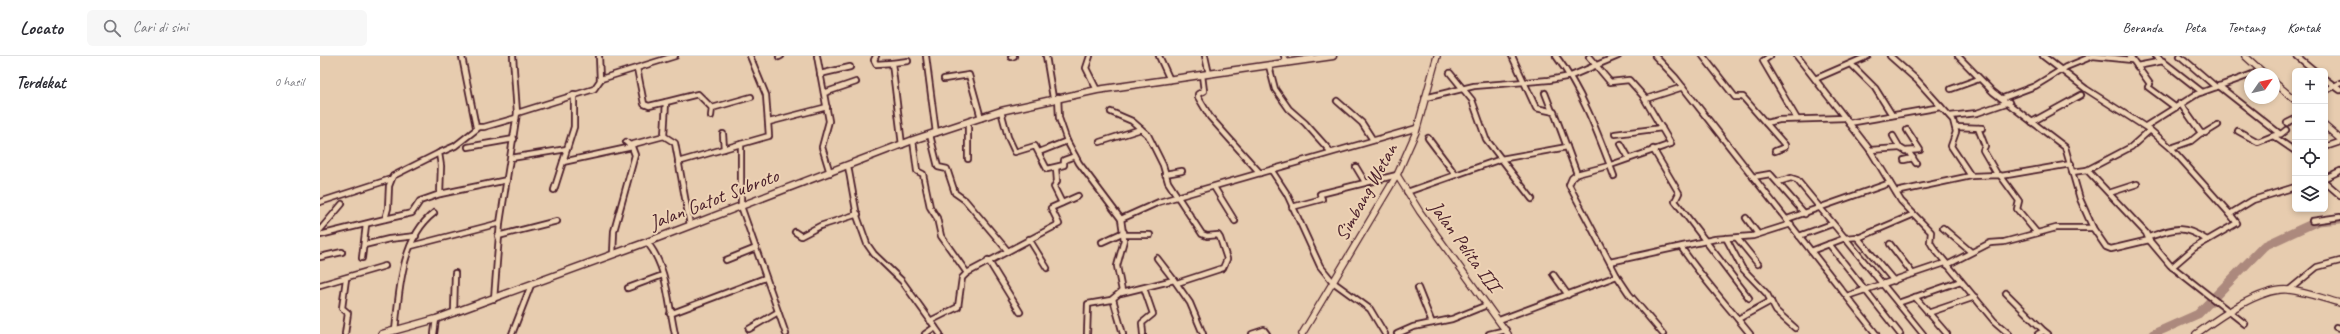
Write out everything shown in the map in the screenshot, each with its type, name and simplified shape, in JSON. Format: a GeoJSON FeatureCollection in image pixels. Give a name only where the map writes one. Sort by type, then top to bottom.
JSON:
{"type":"FeatureCollection","features":[{"type":"Feature","properties":{"kind":"main road","name":"Jalan Gatot Subroto"},"geometry":{"type":"LineString","coordinates":[[382,334],[395,332],[436,320],[830,173],[913,140],[1001,111],[1097,90],[1333,56]]}},
{"type":"Feature","properties":{"kind":"street"},"geometry":{"type":"LineString","coordinates":[[463,56],[470,104],[476,127],[478,128]]}},
{"type":"Feature","properties":{"kind":"street"},"geometry":{"type":"LineString","coordinates":[[494,298],[498,236],[517,116],[513,56]]}},
{"type":"Feature","properties":{"kind":"street"},"geometry":{"type":"LineString","coordinates":[[320,202],[391,179],[426,158],[455,146],[478,128],[517,116],[574,94],[596,88],[600,80],[599,56]]}},
{"type":"Feature","properties":{"kind":"street"},"geometry":{"type":"LineString","coordinates":[[600,80],[675,56]]}},
{"type":"Feature","properties":{"kind":"street"},"geometry":{"type":"LineString","coordinates":[[678,162],[768,137],[769,122],[766,96],[750,56]]}},
{"type":"Feature","properties":{"kind":"street"},"geometry":{"type":"LineString","coordinates":[[817,56],[830,121],[822,147],[830,173]]}},
{"type":"Feature","properties":{"kind":"street"},"geometry":{"type":"LineString","coordinates":[[876,56],[874,60],[876,64],[908,61]]}},
{"type":"Feature","properties":{"kind":"street"},"geometry":{"type":"LineString","coordinates":[[926,56],[933,134],[938,167],[947,169],[955,194],[965,200],[1007,250]]}},
{"type":"Feature","properties":{"kind":"street"},"geometry":{"type":"LineString","coordinates":[[1046,56],[1059,118],[1067,141],[1075,156],[1096,187],[1121,219],[1124,234],[1117,266],[1120,293]]}},
{"type":"Feature","properties":{"kind":"street"},"geometry":{"type":"LineString","coordinates":[[1090,56],[1086,68],[1097,90]]}},
{"type":"Feature","properties":{"kind":"street"},"geometry":{"type":"LineString","coordinates":[[1159,56],[1170,80]]}},
{"type":"Feature","properties":{"kind":"street"},"geometry":{"type":"LineString","coordinates":[[1205,56],[1208,74]]}},
{"type":"Feature","properties":{"kind":"street"},"geometry":{"type":"LineString","coordinates":[[1284,56],[1287,63]]}},
{"type":"Feature","properties":{"kind":"street","name":"Simbang Wetan"},"geometry":{"type":"LineString","coordinates":[[1302,334],[1397,174],[1417,128],[1437,56]]}},
{"type":"Feature","properties":{"kind":"street"},"geometry":{"type":"LineString","coordinates":[[1512,56],[1538,110],[1552,110]]}},
{"type":"Feature","properties":{"kind":"street"},"geometry":{"type":"LineString","coordinates":[[1556,56],[1571,76],[1588,109],[1608,166],[1614,176]]}},
{"type":"Feature","properties":{"kind":"street"},"geometry":{"type":"LineString","coordinates":[[1425,98],[1463,89],[1571,76],[1618,56]]}},
{"type":"Feature","properties":{"kind":"street"},"geometry":{"type":"LineString","coordinates":[[1655,56],[1683,87],[1787,219],[1847,296],[1873,334]]}},
{"type":"Feature","properties":{"kind":"street"},"geometry":{"type":"LineString","coordinates":[[1702,56],[1735,97],[1743,97],[1786,146],[1774,151]]}},
{"type":"Feature","properties":{"kind":"street"},"geometry":{"type":"LineString","coordinates":[[1770,56],[1762,61],[1776,87],[1797,119]]}},
{"type":"Feature","properties":{"kind":"street"},"geometry":{"type":"LineString","coordinates":[[1797,56],[1870,150],[1912,215],[1930,232],[1930,242],[1946,264],[1994,321],[2009,334]]}},
{"type":"Feature","properties":{"kind":"street"},"geometry":{"type":"LineString","coordinates":[[1815,79],[1868,56]]}},
{"type":"Feature","properties":{"kind":"street"},"geometry":{"type":"LineString","coordinates":[[1890,56],[1933,94],[1941,107],[1950,116],[1956,126],[1956,138],[1951,146],[1971,176]]}},
{"type":"Feature","properties":{"kind":"street"},"geometry":{"type":"LineString","coordinates":[[1958,56],[1979,80],[2066,147],[2080,199],[2093,228],[2108,249],[2184,227],[2190,229],[2207,240]]}},
{"type":"Feature","properties":{"kind":"street"},"geometry":{"type":"LineString","coordinates":[[2043,56],[2060,71],[2146,126],[2171,148],[2237,223],[2188,252],[2172,267]]}},
{"type":"Feature","properties":{"kind":"street"},"geometry":{"type":"LineString","coordinates":[[2003,98],[2035,86],[2060,71],[2093,56],[2131,58],[2148,79],[2150,84],[2148,87],[2175,107]]}},
{"type":"Feature","properties":{"kind":"street"},"geometry":{"type":"LineString","coordinates":[[2156,56],[2202,92]]}},
{"type":"Feature","properties":{"kind":"street"},"geometry":{"type":"LineString","coordinates":[[2180,56],[2281,134]]}},
{"type":"Feature","properties":{"kind":"street"},"geometry":{"type":"LineString","coordinates":[[2245,56],[2258,68]]}},
{"type":"Feature","properties":{"kind":"street"},"geometry":{"type":"LineString","coordinates":[[2297,56],[2311,68]]}},
{"type":"Feature","properties":{"kind":"street"},"geometry":{"type":"LineString","coordinates":[[1589,57],[1612,83],[1627,79],[1632,81],[1644,98],[1671,144],[1653,149],[1608,166],[1577,174],[1572,178],[1569,185],[1617,276],[1629,294],[1663,334]]}},
{"type":"Feature","properties":{"kind":"street"},"geometry":{"type":"LineString","coordinates":[[2137,66],[2163,61]]}},
{"type":"Feature","properties":{"kind":"street"},"geometry":{"type":"LineString","coordinates":[[892,63],[892,75],[902,145]]}},
{"type":"Feature","properties":{"kind":"street"},"geometry":{"type":"LineString","coordinates":[[1851,64],[1875,88],[1892,115]]}},
{"type":"Feature","properties":{"kind":"street"},"geometry":{"type":"LineString","coordinates":[[1269,66],[1275,90],[1289,109],[1305,123],[1330,152]]}},
{"type":"Feature","properties":{"kind":"street"},"geometry":{"type":"LineString","coordinates":[[820,74],[850,67]]}},
{"type":"Feature","properties":{"kind":"street"},"geometry":{"type":"LineString","coordinates":[[637,68],[644,104],[649,106],[698,94],[712,108]]}},
{"type":"Feature","properties":{"kind":"street"},"geometry":{"type":"LineString","coordinates":[[1450,73],[1463,89],[1478,113],[1486,139],[1532,199]]}},
{"type":"Feature","properties":{"kind":"street"},"geometry":{"type":"LineString","coordinates":[[944,79],[970,75],[981,118]]}},
{"type":"Feature","properties":{"kind":"street"},"geometry":{"type":"LineString","coordinates":[[1202,75],[1204,91],[1198,94],[1198,97],[1210,117],[1260,174]]}},
{"type":"Feature","properties":{"kind":"street"},"geometry":{"type":"LineString","coordinates":[[2146,126],[2202,92],[2244,76]]}},
{"type":"Feature","properties":{"kind":"street"},"geometry":{"type":"LineString","coordinates":[[1951,89],[1979,80]]}},
{"type":"Feature","properties":{"kind":"street"},"geometry":{"type":"LineString","coordinates":[[2328,81],[2340,90]]}},
{"type":"Feature","properties":{"kind":"street"},"geometry":{"type":"LineString","coordinates":[[824,93],[856,82]]}},
{"type":"Feature","properties":{"kind":"street"},"geometry":{"type":"LineString","coordinates":[[2328,90],[2340,83]]}},
{"type":"Feature","properties":{"kind":"street"},"geometry":{"type":"LineString","coordinates":[[1644,98],[1683,87]]}},
{"type":"Feature","properties":{"kind":"street"},"geometry":{"type":"LineString","coordinates":[[2280,87],[2292,97]]}},
{"type":"Feature","properties":{"kind":"street"},"geometry":{"type":"LineString","coordinates":[[1545,93],[1577,174]]}},
{"type":"Feature","properties":{"kind":"street"},"geometry":{"type":"LineString","coordinates":[[554,190],[574,127],[574,94]]}},
{"type":"Feature","properties":{"kind":"street"},"geometry":{"type":"LineString","coordinates":[[2032,122],[2082,95]]}},
{"type":"Feature","properties":{"kind":"street"},"geometry":{"type":"LineString","coordinates":[[712,108],[751,97]]}},
{"type":"Feature","properties":{"kind":"street"},"geometry":{"type":"LineString","coordinates":[[1337,101],[1362,123],[1373,140]]}},
{"type":"Feature","properties":{"kind":"street"},"geometry":{"type":"LineString","coordinates":[[664,136],[666,102]]}},
{"type":"Feature","properties":{"kind":"street"},"geometry":{"type":"LineString","coordinates":[[1950,116],[1978,112],[2009,102]]}},
{"type":"Feature","properties":{"kind":"street"},"geometry":{"type":"LineString","coordinates":[[2180,104],[2201,133]]}},
{"type":"Feature","properties":{"kind":"street"},"geometry":{"type":"LineString","coordinates":[[769,122],[827,107]]}},
{"type":"Feature","properties":{"kind":"street"},"geometry":{"type":"LineString","coordinates":[[1849,123],[1941,107]]}},
{"type":"Feature","properties":{"kind":"street"},"geometry":{"type":"LineString","coordinates":[[711,116],[712,108]]}},
{"type":"Feature","properties":{"kind":"street"},"geometry":{"type":"LineString","coordinates":[[1001,111],[1008,137],[1015,152],[1035,146],[1047,169],[1064,165],[1064,160],[1075,156]]}},
{"type":"Feature","properties":{"kind":"street"},"geometry":{"type":"LineString","coordinates":[[1087,334],[1088,304],[1114,299],[1120,293],[1217,272],[1226,265],[1227,259],[1220,238],[1218,236],[1207,236],[1202,234],[1176,197],[1165,174],[1153,142],[1132,121],[1111,112]]}},
{"type":"Feature","properties":{"kind":"street"},"geometry":{"type":"LineString","coordinates":[[1766,123],[1797,119],[1846,118]]}},
{"type":"Feature","properties":{"kind":"street"},"geometry":{"type":"LineString","coordinates":[[2287,123],[2292,120]]}},
{"type":"Feature","properties":{"kind":"street"},"geometry":{"type":"LineString","coordinates":[[968,122],[968,159]]}},
{"type":"Feature","properties":{"kind":"street"},"geometry":{"type":"LineString","coordinates":[[2171,148],[2191,141],[2201,133],[2205,133],[2218,125]]}},
{"type":"Feature","properties":{"kind":"street"},"geometry":{"type":"LineString","coordinates":[[1956,126],[1980,128],[1984,146],[1983,150],[1999,175],[2019,201],[2017,209],[2037,233]]}},
{"type":"Feature","properties":{"kind":"street"},"geometry":{"type":"LineString","coordinates":[[1121,219],[1176,197],[1272,171],[1330,152],[1417,128]]}},
{"type":"Feature","properties":{"kind":"street"},"geometry":{"type":"LineString","coordinates":[[1615,134],[1662,128]]}},
{"type":"Feature","properties":{"kind":"street"},"geometry":{"type":"LineString","coordinates":[[2328,128],[2338,135],[2340,140],[2328,146]]}},
{"type":"Feature","properties":{"kind":"street"},"geometry":{"type":"LineString","coordinates":[[1100,142],[1140,129]]}},
{"type":"Feature","properties":{"kind":"street"},"geometry":{"type":"LineString","coordinates":[[1870,150],[1900,148],[1908,151],[1920,150],[1907,130]]}},
{"type":"Feature","properties":{"kind":"street"},"geometry":{"type":"LineString","coordinates":[[2072,172],[2087,170],[2131,147],[2150,130]]}},
{"type":"Feature","properties":{"kind":"street"},"geometry":{"type":"LineString","coordinates":[[2238,131],[2258,142],[2281,134],[2286,130]]}},
{"type":"Feature","properties":{"kind":"street"},"geometry":{"type":"LineString","coordinates":[[723,134],[724,149]]}},
{"type":"Feature","properties":{"kind":"street"},"geometry":{"type":"LineString","coordinates":[[563,162],[664,136],[674,143],[690,225]]}},
{"type":"Feature","properties":{"kind":"street"},"geometry":{"type":"LineString","coordinates":[[1893,136],[1900,148]]}},
{"type":"Feature","properties":{"kind":"street"},"geometry":{"type":"LineString","coordinates":[[2273,136],[2292,149]]}},
{"type":"Feature","properties":{"kind":"street"},"geometry":{"type":"LineString","coordinates":[[1428,138],[1455,174]]}},
{"type":"Feature","properties":{"kind":"street"},"geometry":{"type":"LineString","coordinates":[[468,147],[514,139]]}},
{"type":"Feature","properties":{"kind":"street"},"geometry":{"type":"LineString","coordinates":[[913,140],[917,171],[923,174],[930,207],[937,218],[941,236],[967,272]]}},
{"type":"Feature","properties":{"kind":"street"},"geometry":{"type":"LineString","coordinates":[[1039,152],[1067,141]]}},
{"type":"Feature","properties":{"kind":"street"},"geometry":{"type":"LineString","coordinates":[[741,144],[741,206],[765,278],[786,334]]}},
{"type":"Feature","properties":{"kind":"street"},"geometry":{"type":"LineString","coordinates":[[1621,144],[1629,158]]}},
{"type":"Feature","properties":{"kind":"street"},"geometry":{"type":"LineString","coordinates":[[613,254],[614,231],[634,155],[630,145]]}},
{"type":"Feature","properties":{"kind":"street"},"geometry":{"type":"LineString","coordinates":[[1408,192],[1455,174],[1501,159],[1567,147]]}},
{"type":"Feature","properties":{"kind":"street"},"geometry":{"type":"LineString","coordinates":[[511,158],[568,149]]}},
{"type":"Feature","properties":{"kind":"street"},"geometry":{"type":"LineString","coordinates":[[1653,149],[1679,193],[1675,200],[1724,269],[1749,298]]}},
{"type":"Feature","properties":{"kind":"street"},"geometry":{"type":"LineString","coordinates":[[1908,151],[1916,163]]}},
{"type":"Feature","properties":{"kind":"street"},"geometry":{"type":"LineString","coordinates":[[439,153],[441,166],[440,194]]}},
{"type":"Feature","properties":{"kind":"street"},"geometry":{"type":"LineString","coordinates":[[1904,160],[1913,158]]}},
{"type":"Feature","properties":{"kind":"street"},"geometry":{"type":"LineString","coordinates":[[1896,192],[1917,189],[1946,179],[1999,175],[2070,164]]}},
{"type":"Feature","properties":{"kind":"street"},"geometry":{"type":"LineString","coordinates":[[848,166],[858,214],[867,243],[876,258],[887,264],[902,281],[940,334]]}},
{"type":"Feature","properties":{"kind":"street"},"geometry":{"type":"LineString","coordinates":[[1356,167],[1365,182]]}},
{"type":"Feature","properties":{"kind":"street"},"geometry":{"type":"LineString","coordinates":[[1056,168],[1057,181],[1054,187],[1062,203]]}},
{"type":"Feature","properties":{"kind":"street"},"geometry":{"type":"LineString","coordinates":[[2087,170],[2149,238],[2172,267],[2212,299],[2232,312],[2244,324]]}},
{"type":"Feature","properties":{"kind":"street"},"geometry":{"type":"LineString","coordinates":[[1165,174],[1182,171]]}},
{"type":"Feature","properties":{"kind":"street"},"geometry":{"type":"LineString","coordinates":[[1272,171],[1287,194],[1320,266],[1333,282],[1370,309],[1385,334]]}},
{"type":"Feature","properties":{"kind":"street"},"geometry":{"type":"LineString","coordinates":[[2328,175],[2340,171]]}},
{"type":"Feature","properties":{"kind":"street"},"geometry":{"type":"LineString","coordinates":[[1753,177],[1769,173],[1806,214]]}},
{"type":"Feature","properties":{"kind":"street"},"geometry":{"type":"LineString","coordinates":[[1292,207],[1322,199],[1320,194],[1397,174]]}},
{"type":"Feature","properties":{"kind":"street","name":"Jalan Pelita III"},"geometry":{"type":"LineString","coordinates":[[1397,174],[1408,192],[1507,332]]}},
{"type":"Feature","properties":{"kind":"street"},"geometry":{"type":"LineString","coordinates":[[1778,182],[1794,178],[1845,238],[1922,334]]}},
{"type":"Feature","properties":{"kind":"street"},"geometry":{"type":"LineString","coordinates":[[385,219],[388,211],[391,179]]}},
{"type":"Feature","properties":{"kind":"street"},"geometry":{"type":"LineString","coordinates":[[320,235],[412,213],[420,201],[440,194],[507,180]]}},
{"type":"Feature","properties":{"kind":"street"},"geometry":{"type":"LineString","coordinates":[[1787,219],[1806,214],[1890,183]]}},
{"type":"Feature","properties":{"kind":"street"},"geometry":{"type":"LineString","coordinates":[[2109,193],[2137,184]]}},
{"type":"Feature","properties":{"kind":"street"},"geometry":{"type":"LineString","coordinates":[[2328,185],[2340,195]]}},
{"type":"Feature","properties":{"kind":"street"},"geometry":{"type":"LineString","coordinates":[[1214,187],[1235,221]]}},
{"type":"Feature","properties":{"kind":"street"},"geometry":{"type":"LineString","coordinates":[[2230,214],[2253,200],[2292,188]]}},
{"type":"Feature","properties":{"kind":"street"},"geometry":{"type":"LineString","coordinates":[[930,321],[958,307],[962,278],[967,272],[1059,224],[1051,208],[1078,196]]}},
{"type":"Feature","properties":{"kind":"street"},"geometry":{"type":"LineString","coordinates":[[320,230],[342,204]]}},
{"type":"Feature","properties":{"kind":"street"},"geometry":{"type":"LineString","coordinates":[[395,332],[400,283],[411,246],[425,217],[434,213]]}},
{"type":"Feature","properties":{"kind":"street"},"geometry":{"type":"LineString","coordinates":[[795,232],[801,236],[820,226],[858,214]]}},
{"type":"Feature","properties":{"kind":"street"},"geometry":{"type":"LineString","coordinates":[[1858,238],[1912,215]]}},
{"type":"Feature","properties":{"kind":"street"},"geometry":{"type":"LineString","coordinates":[[2312,221],[2340,217]]}},
{"type":"Feature","properties":{"kind":"street"},"geometry":{"type":"LineString","coordinates":[[1746,218],[1758,234]]}},
{"type":"Feature","properties":{"kind":"street"},"geometry":{"type":"LineString","coordinates":[[498,236],[557,221]]}},
{"type":"Feature","properties":{"kind":"street"},"geometry":{"type":"LineString","coordinates":[[411,246],[500,223]]}},
{"type":"Feature","properties":{"kind":"street"},"geometry":{"type":"LineString","coordinates":[[1610,262],[1705,241],[1737,238],[1758,234],[1790,224]]}},
{"type":"Feature","properties":{"kind":"street"},"geometry":{"type":"LineString","coordinates":[[1799,236],[1832,224]]}},
{"type":"Feature","properties":{"kind":"street"},"geometry":{"type":"LineString","coordinates":[[362,258],[366,225]]}},
{"type":"Feature","properties":{"kind":"street"},"geometry":{"type":"LineString","coordinates":[[1943,228],[1971,252]]}},
{"type":"Feature","properties":{"kind":"street"},"geometry":{"type":"LineString","coordinates":[[1847,296],[1946,264],[1990,243],[2056,228],[2093,228]]}},
{"type":"Feature","properties":{"kind":"street"},"geometry":{"type":"LineString","coordinates":[[1102,242],[1124,234],[1150,235]]}},
{"type":"Feature","properties":{"kind":"street"},"geometry":{"type":"LineString","coordinates":[[364,245],[389,239],[416,236]]}},
{"type":"Feature","properties":{"kind":"street"},"geometry":{"type":"LineString","coordinates":[[1811,251],[1854,236],[1858,238],[1894,281]]}},
{"type":"Feature","properties":{"kind":"street"},"geometry":{"type":"LineString","coordinates":[[1726,238],[1742,268],[1771,301],[1776,311],[1795,328]]}},
{"type":"Feature","properties":{"kind":"street"},"geometry":{"type":"LineString","coordinates":[[1737,238],[1758,264]]}},
{"type":"Feature","properties":{"kind":"street"},"geometry":{"type":"LineString","coordinates":[[1029,239],[1047,268]]}},
{"type":"Feature","properties":{"kind":"street"},"geometry":{"type":"LineString","coordinates":[[647,242],[656,255],[663,275],[675,334]]}},
{"type":"Feature","properties":{"kind":"street"},"geometry":{"type":"LineString","coordinates":[[1829,244],[1900,334]]}},
{"type":"Feature","properties":{"kind":"street"},"geometry":{"type":"LineString","coordinates":[[1890,244],[1913,274]]}},
{"type":"Feature","properties":{"kind":"street"},"geometry":{"type":"LineString","coordinates":[[1681,247],[1702,278],[1713,287],[1750,334]]}},
{"type":"Feature","properties":{"kind":"street"},"geometry":{"type":"LineString","coordinates":[[726,260],[756,248]]}},
{"type":"Feature","properties":{"kind":"street"},"geometry":{"type":"LineString","coordinates":[[320,258],[342,252]]}},
{"type":"Feature","properties":{"kind":"street"},"geometry":{"type":"LineString","coordinates":[[1157,258],[1190,303],[1203,334]]}},
{"type":"Feature","properties":{"kind":"street"},"geometry":{"type":"LineString","coordinates":[[988,260],[1020,312]]}},
{"type":"Feature","properties":{"kind":"street"},"geometry":{"type":"LineString","coordinates":[[2198,333],[2254,299],[2289,290],[2317,267],[2340,261]]}},
{"type":"Feature","properties":{"kind":"street"},"geometry":{"type":"LineString","coordinates":[[320,285],[346,279],[386,266]]}},
{"type":"Feature","properties":{"kind":"street"},"geometry":{"type":"LineString","coordinates":[[454,313],[455,273]]}},
{"type":"Feature","properties":{"kind":"street"},"geometry":{"type":"LineString","coordinates":[[1553,274],[1568,295]]}},
{"type":"Feature","properties":{"kind":"street"},"geometry":{"type":"LineString","coordinates":[[628,288],[663,275]]}},
{"type":"Feature","properties":{"kind":"street"},"geometry":{"type":"LineString","coordinates":[[1499,320],[1617,276]]}},
{"type":"Feature","properties":{"kind":"street"},"geometry":{"type":"LineString","coordinates":[[670,314],[765,278]]}},
{"type":"Feature","properties":{"kind":"street"},"geometry":{"type":"LineString","coordinates":[[345,334],[348,313],[342,308],[346,279]]}},
{"type":"Feature","properties":{"kind":"street"},"geometry":{"type":"LineString","coordinates":[[1898,303],[1961,281]]}},
{"type":"Feature","properties":{"kind":"street"},"geometry":{"type":"LineString","coordinates":[[512,334],[531,285]]}},
{"type":"Feature","properties":{"kind":"street"},"geometry":{"type":"LineString","coordinates":[[1143,334],[1142,323],[1153,314],[1144,288]]}},
{"type":"Feature","properties":{"kind":"street"},"geometry":{"type":"LineString","coordinates":[[1418,288],[1432,324]]}},
{"type":"Feature","properties":{"kind":"street"},"geometry":{"type":"LineString","coordinates":[[2289,290],[2340,303]]}},
{"type":"Feature","properties":{"kind":"street"},"geometry":{"type":"LineString","coordinates":[[2006,293],[2046,333]]}},
{"type":"Feature","properties":{"kind":"street"},"geometry":{"type":"LineString","coordinates":[[1915,297],[1947,334]]}},
{"type":"Feature","properties":{"kind":"street"},"geometry":{"type":"LineString","coordinates":[[1928,313],[1975,297]]}},
{"type":"Feature","properties":{"kind":"street"},"geometry":{"type":"LineString","coordinates":[[1114,299],[1123,334]]}},
{"type":"Feature","properties":{"kind":"street"},"geometry":{"type":"LineString","coordinates":[[1738,319],[1771,301]]}},
{"type":"Feature","properties":{"kind":"street"},"geometry":{"type":"LineString","coordinates":[[1397,334],[1413,327],[1432,324],[1460,316],[1487,305]]}},
{"type":"Feature","properties":{"kind":"street"},"geometry":{"type":"LineString","coordinates":[[749,329],[778,312]]}},
{"type":"Feature","properties":{"kind":"street"},"geometry":{"type":"LineString","coordinates":[[434,334],[436,320]]}},
{"type":"Feature","properties":{"kind":"street"},"geometry":{"type":"LineString","coordinates":[[925,334],[935,327]]}},
{"type":"Feature","properties":{"kind":"street"},"geometry":{"type":"LineString","coordinates":[[1252,334],[1264,330],[1268,334]]}},
{"type":"Feature","properties":{"kind":"street"},"geometry":{"type":"LineString","coordinates":[[1489,334],[1507,332]]}},
{"type":"Feature","properties":{"kind":"street"},"geometry":{"type":"LineString","coordinates":[[2038,334],[2046,333]]}},
{"type":"Feature","properties":{"kind":"waterway"},"geometry":{"type":"LineString","coordinates":[[2153,334],[2198,314],[2264,246],[2318,221],[2340,219]]}}]}
